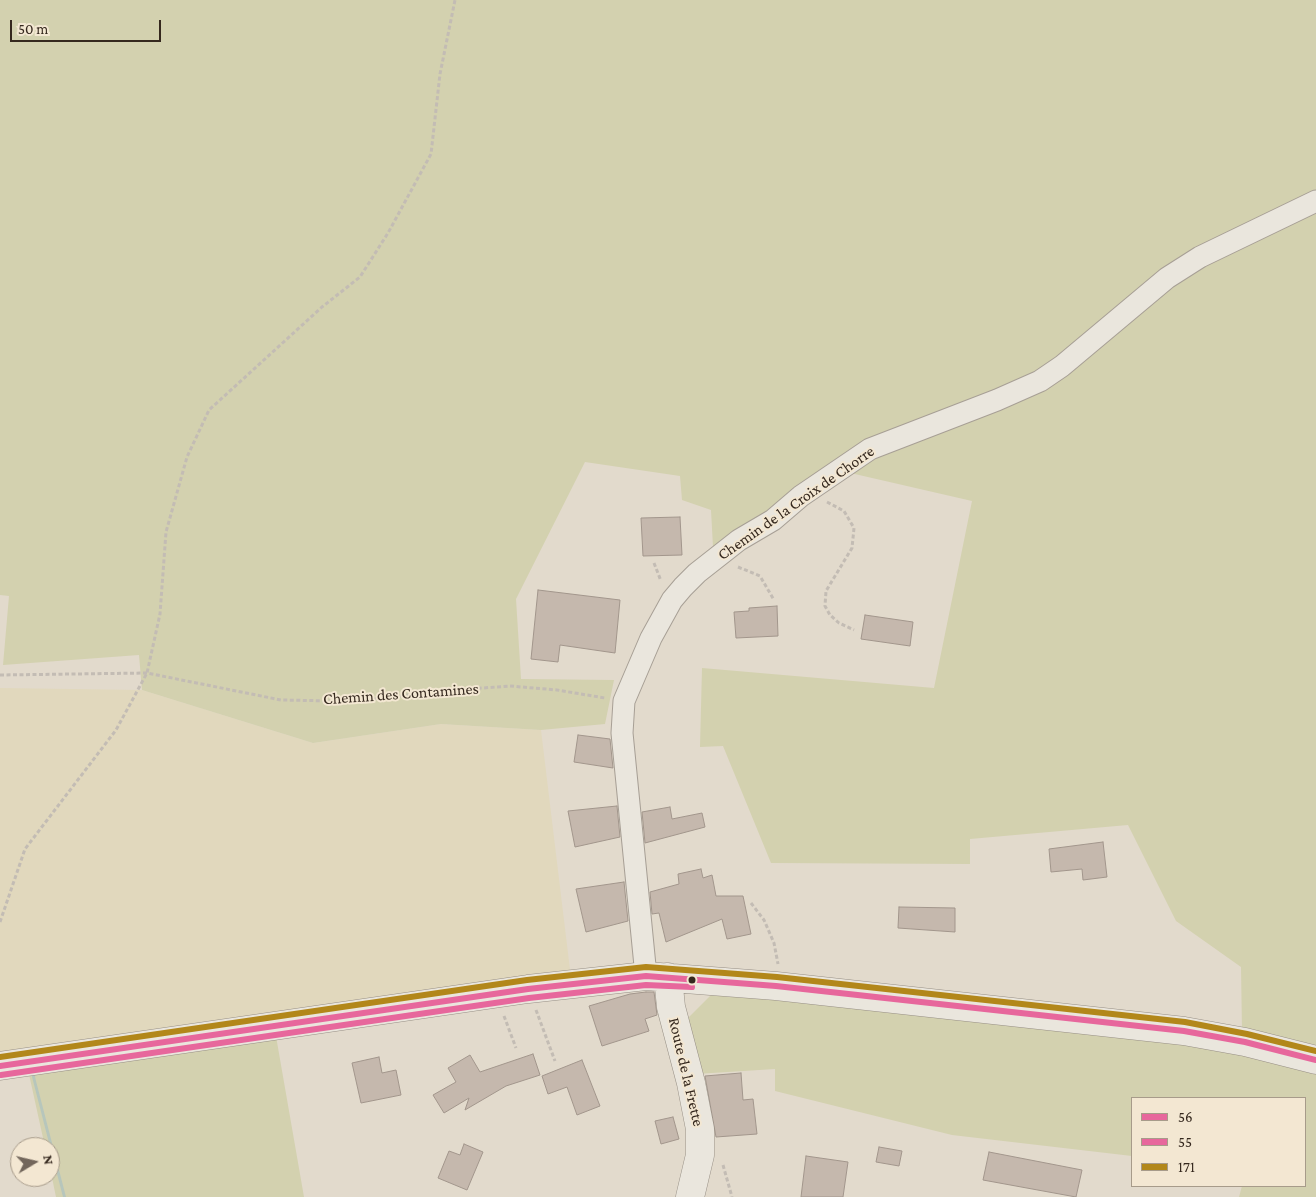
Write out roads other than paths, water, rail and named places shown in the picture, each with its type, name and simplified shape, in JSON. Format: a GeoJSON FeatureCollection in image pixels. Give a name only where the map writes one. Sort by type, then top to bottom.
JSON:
{"type":"FeatureCollection","features":[{"type":"Feature","properties":{"kind":"street","name":"Chemin de la Croix de Chorre"},"geometry":{"type":"LineString","coordinates":[[657,976],[622,733],[624,701],[651,638],[672,600],[697,573],[739,540],[773,520],[801,496],[870,449],[998,400],[1040,381],[1062,366],[1167,278],[1200,256],[1316,201]]}},
{"type":"Feature","properties":{"kind":"street"},"geometry":{"type":"LineString","coordinates":[[0,1066],[528,989],[657,976],[776,986],[1184,1031],[1246,1042],[1316,1060]]}},
{"type":"Feature","properties":{"kind":"street","name":"Route de la Frette"},"geometry":{"type":"LineString","coordinates":[[657,976],[671,1007],[691,1084],[700,1129],[700,1155],[690,1197]]}}]}
